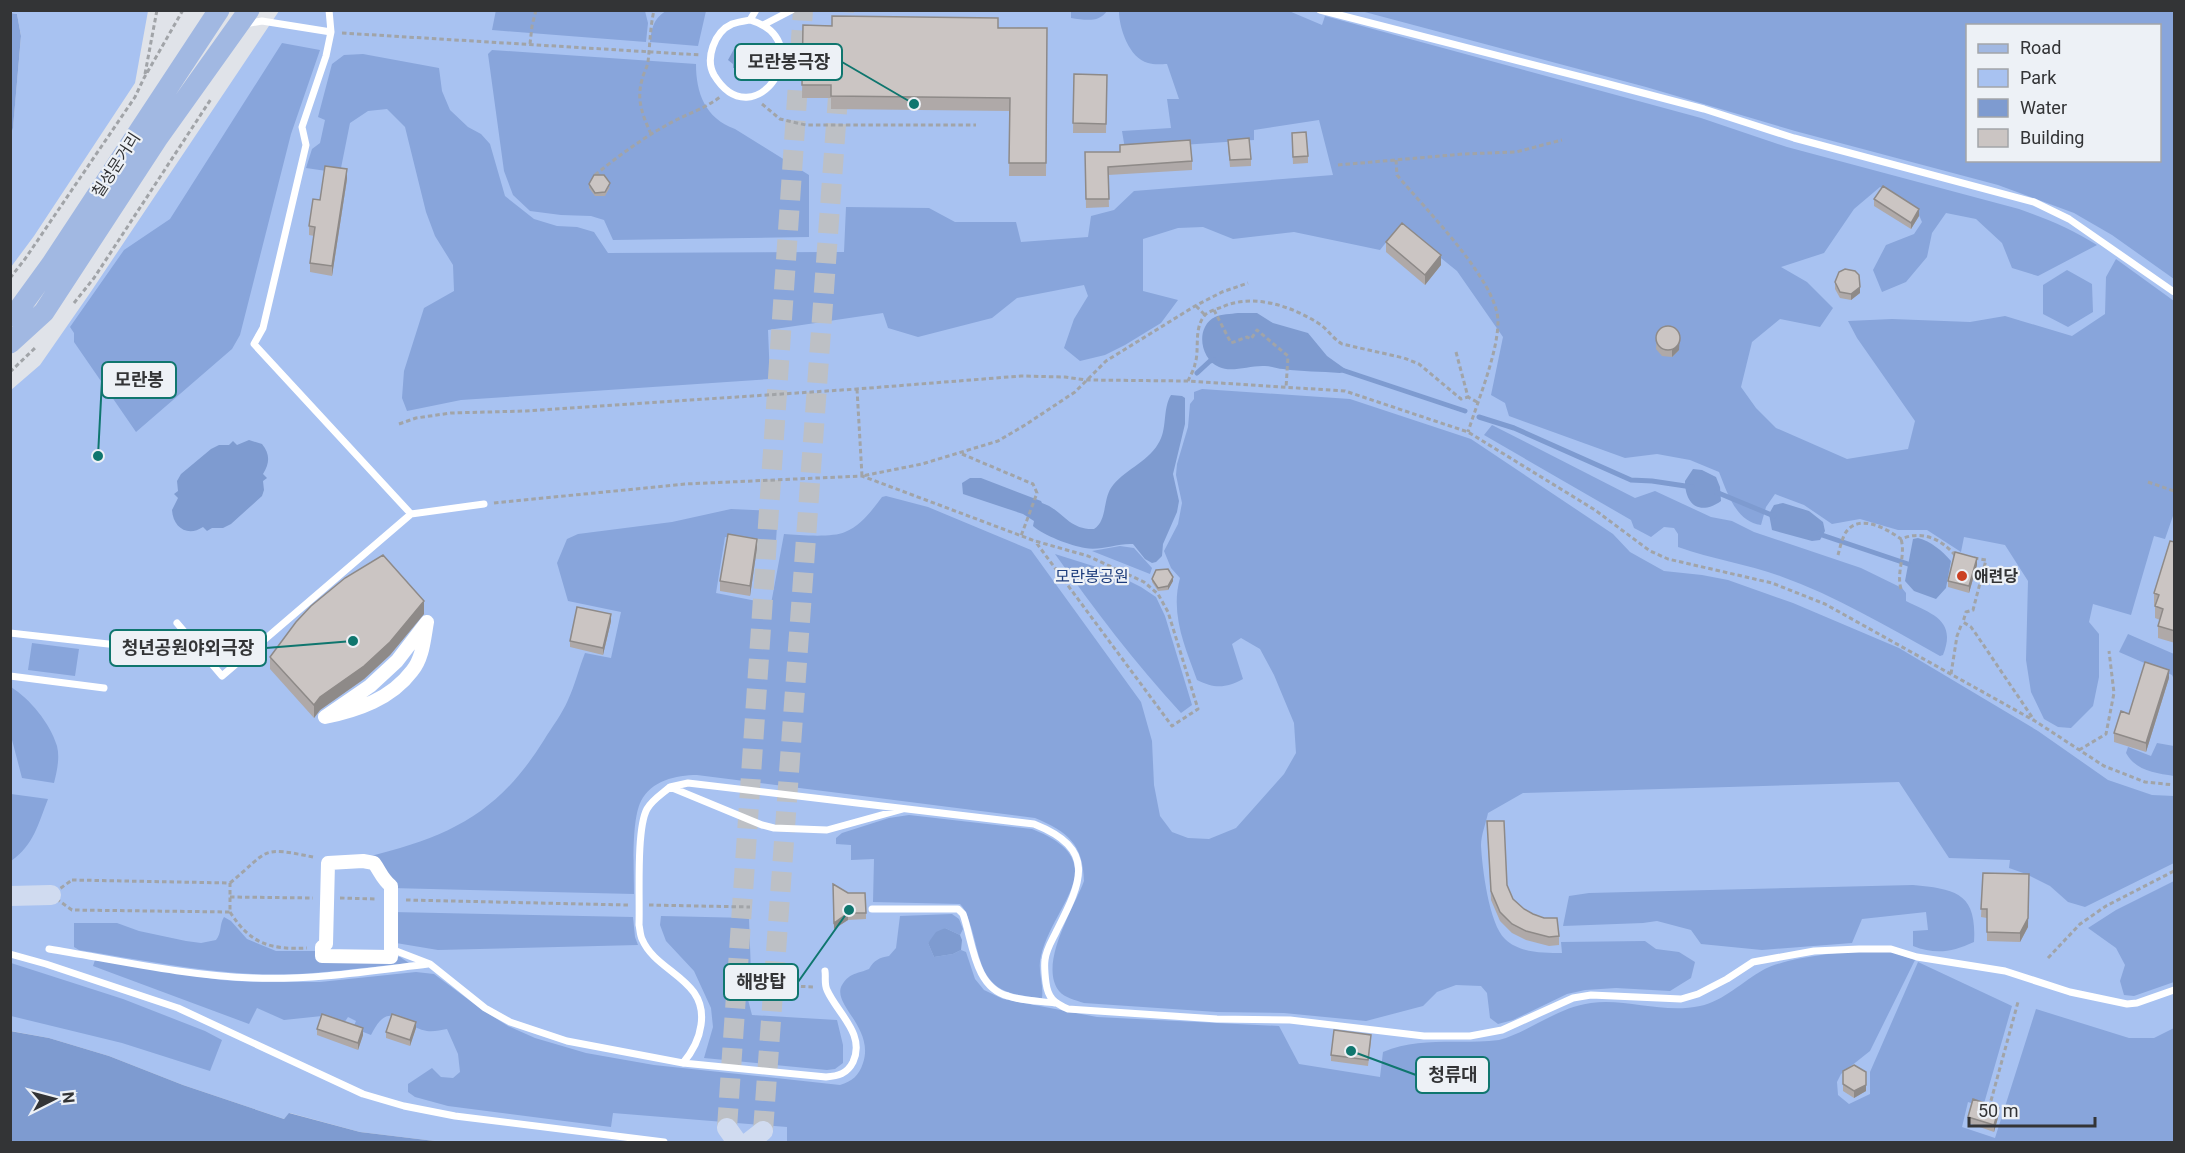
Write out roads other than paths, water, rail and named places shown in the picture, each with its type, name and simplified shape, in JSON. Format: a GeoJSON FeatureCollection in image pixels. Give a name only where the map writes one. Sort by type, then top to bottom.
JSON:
{"type":"FeatureCollection","features":[{"type":"Feature","properties":{"kind":"main road","name":"칠성문거리"},"geometry":{"type":"LineString","coordinates":[[10,316],[19,309],[51,266],[219,10]]}},
{"type":"Feature","properties":{"kind":"main road","name":"칠성문거리"},"geometry":{"type":"LineString","coordinates":[[10,343],[44,312],[157,139],[244,18]]}},
{"type":"Feature","properties":{"kind":"street"},"geometry":{"type":"LineString","coordinates":[[427,622],[423,648],[413,670],[396,687],[378,701],[326,717],[369,686],[397,661],[427,622]]}},
{"type":"Feature","properties":{"kind":"street"},"geometry":{"type":"LineString","coordinates":[[363,861],[374,863],[380,870],[382,879],[391,886],[392,949],[392,957],[322,956],[322,947],[326,944],[328,863],[363,861]]}},
{"type":"Feature","properties":{"kind":"street"},"geometry":{"type":"LineString","coordinates":[[10,896],[51,895]]}},
{"type":"Feature","properties":{"kind":"lane"},"geometry":{"type":"LineString","coordinates":[[329,10],[331,32],[326,56],[302,127],[306,146],[263,328],[254,344],[411,514]]}},
{"type":"Feature","properties":{"kind":"lane"},"geometry":{"type":"LineString","coordinates":[[750,20],[756,10]]}},
{"type":"Feature","properties":{"kind":"lane"},"geometry":{"type":"LineString","coordinates":[[765,24],[792,10]]}},
{"type":"Feature","properties":{"kind":"lane"},"geometry":{"type":"LineString","coordinates":[[1320,10],[1601,82],[1704,110],[1794,138],[2034,202],[2069,219],[2175,292]]}},
{"type":"Feature","properties":{"kind":"lane"},"geometry":{"type":"LineString","coordinates":[[244,18],[331,32]]}},
{"type":"Feature","properties":{"kind":"lane"},"geometry":{"type":"LineString","coordinates":[[750,20],[765,24],[776,39],[782,56],[778,75],[769,88],[754,97],[737,96],[722,87],[712,73],[710,56],[716,37],[731,24],[750,20]]}},
{"type":"Feature","properties":{"kind":"lane"},"geometry":{"type":"LineString","coordinates":[[177,623],[222,676],[411,514],[484,504]]}},
{"type":"Feature","properties":{"kind":"lane"},"geometry":{"type":"LineString","coordinates":[[10,633],[144,648]]}},
{"type":"Feature","properties":{"kind":"lane"},"geometry":{"type":"LineString","coordinates":[[10,676],[104,688]]}},
{"type":"Feature","properties":{"kind":"lane"},"geometry":{"type":"LineString","coordinates":[[683,1063],[696,1043],[702,1019],[700,1007],[690,987],[649,950],[642,938],[639,925],[642,824],[648,807],[670,787],[688,783],[1034,824],[1053,831],[1067,842],[1076,855],[1080,879],[1075,895],[1045,959],[1048,992],[1054,1003]]}},
{"type":"Feature","properties":{"kind":"lane"},"geometry":{"type":"LineString","coordinates":[[670,787],[774,828],[837,829],[907,808]]}},
{"type":"Feature","properties":{"kind":"lane"},"geometry":{"type":"LineString","coordinates":[[872,909],[958,909],[963,914],[983,980],[992,990],[1008,997],[1054,1003],[1068,1009],[1096,1012],[1217,1019],[1290,1020],[1424,1036],[1470,1036],[1502,1030],[1573,998],[1602,995],[1681,999],[1698,994],[1753,962],[1814,951],[1891,949],[1917,957],[2005,971],[2070,992],[2127,1004],[2138,1003],[2175,990]]}},
{"type":"Feature","properties":{"kind":"lane"},"geometry":{"type":"LineString","coordinates":[[392,949],[430,964],[485,1008],[510,1022],[536,1032],[593,1047],[683,1063],[826,1077],[843,1074],[855,1059],[856,1042],[852,1029],[826,988],[825,971]]}},
{"type":"Feature","properties":{"kind":"lane"},"geometry":{"type":"LineString","coordinates":[[49,950],[221,976],[254,978],[340,975],[430,964]]}},
{"type":"Feature","properties":{"kind":"lane"},"geometry":{"type":"LineString","coordinates":[[10,954],[178,1008],[363,1094],[404,1106],[455,1116],[664,1143]]}},
{"type":"Feature","properties":{"kind":"water"},"geometry":{"type":"Polygon","coordinates":[[[741,44],[752,50],[752,54],[757,58],[751,68],[747,68],[743,73],[733,68],[733,64],[728,60],[734,49],[741,44]]]}},
{"type":"Feature","properties":{"kind":"water"},"geometry":{"type":"Polygon","coordinates":[[[1238,313],[1257,313],[1273,323],[1308,333],[1327,356],[1348,371],[1340,373],[1304,371],[1265,366],[1230,369],[1219,367],[1213,363],[1204,350],[1202,335],[1209,322],[1215,317],[1238,313]]]}},
{"type":"Feature","properties":{"kind":"water"},"geometry":{"type":"Polygon","coordinates":[[[1171,395],[1185,398],[1185,424],[1173,474],[1179,501],[1177,512],[1163,544],[1162,556],[1156,562],[1152,563],[1145,559],[1133,544],[1091,549],[1065,543],[1033,526],[1034,521],[1023,514],[963,494],[962,483],[970,478],[981,478],[1041,501],[1078,526],[1094,529],[1101,521],[1111,488],[1122,476],[1148,456],[1158,444],[1171,395]]]}},
{"type":"Feature","properties":{"kind":"water"},"geometry":{"type":"Polygon","coordinates":[[[249,440],[262,444],[268,455],[267,466],[263,474],[267,478],[263,481],[262,496],[231,524],[223,528],[212,528],[207,531],[203,527],[187,531],[178,526],[172,510],[178,498],[174,494],[178,491],[177,481],[181,474],[219,445],[229,445],[233,441],[237,445],[249,440]]]}},
{"type":"Feature","properties":{"kind":"water"},"geometry":{"type":"Polygon","coordinates":[[[1693,469],[1702,470],[1716,477],[1720,487],[1721,501],[1707,508],[1700,508],[1691,502],[1685,481],[1693,469]]]}},
{"type":"Feature","properties":{"kind":"water"},"geometry":{"type":"Polygon","coordinates":[[[1783,503],[1809,511],[1823,522],[1825,531],[1820,540],[1812,541],[1772,530],[1769,514],[1774,505],[1783,503]]]}},
{"type":"Feature","properties":{"kind":"water"},"geometry":{"type":"Polygon","coordinates":[[[1918,538],[1936,547],[1951,561],[1946,588],[1936,599],[1914,591],[1905,581],[1913,539],[1918,538]]]}},
{"type":"Feature","properties":{"kind":"water"},"geometry":{"type":"Polygon","coordinates":[[[945,928],[960,935],[961,950],[953,954],[934,957],[928,943],[936,932],[945,928]]]}},
{"type":"Feature","properties":{"kind":"water"},"geometry":{"type":"Polygon","coordinates":[[[10,1031],[49,1038],[109,1056],[183,1085],[284,1119],[289,1113],[360,1132],[443,1142],[11,1142],[10,1031]]]}},
{"type":"Feature","properties":{"kind":"waterway"},"geometry":{"type":"LineString","coordinates":[[1197,373],[1214,360]]}},
{"type":"Feature","properties":{"kind":"waterway"},"geometry":{"type":"LineString","coordinates":[[1342,370],[1465,411]]}},
{"type":"Feature","properties":{"kind":"waterway"},"geometry":{"type":"LineString","coordinates":[[1479,417],[1514,428],[1631,480],[1692,487]]}},
{"type":"Feature","properties":{"kind":"waterway"},"geometry":{"type":"LineString","coordinates":[[1716,492],[1774,516]]}},
{"type":"Feature","properties":{"kind":"waterway"},"geometry":{"type":"LineString","coordinates":[[1816,533],[1908,564]]}},
{"type":"Feature","properties":{"kind":"tunnel"},"geometry":{"type":"LineString","coordinates":[[727,1128],[803,10]]}},
{"type":"Feature","properties":{"kind":"tunnel"},"geometry":{"type":"LineString","coordinates":[[842,42],[844,10]]}},
{"type":"Feature","properties":{"kind":"tunnel"},"geometry":{"type":"LineString","coordinates":[[763,1131],[839,83]]}},
{"type":"Feature","properties":{"kind":"place","name":"모란봉극장"},"geometry":{"type":"Point","coordinates":[914,104]}},
{"type":"Feature","properties":{"kind":"place","name":"모란봉"},"geometry":{"type":"Point","coordinates":[98,456]}},
{"type":"Feature","properties":{"kind":"place","name":"애련당"},"geometry":{"type":"Point","coordinates":[1962,576]}},
{"type":"Feature","properties":{"kind":"place","name":"청년공원야외극장"},"geometry":{"type":"Point","coordinates":[353,641]}},
{"type":"Feature","properties":{"kind":"place","name":"해방탑"},"geometry":{"type":"Point","coordinates":[849,910]}},
{"type":"Feature","properties":{"kind":"place","name":"청류대"},"geometry":{"type":"Point","coordinates":[1351,1051]}},
{"type":"Feature","properties":{"kind":"park label","name":"모란봉공원"},"geometry":{"type":"Point","coordinates":[1092,576]}}]}
